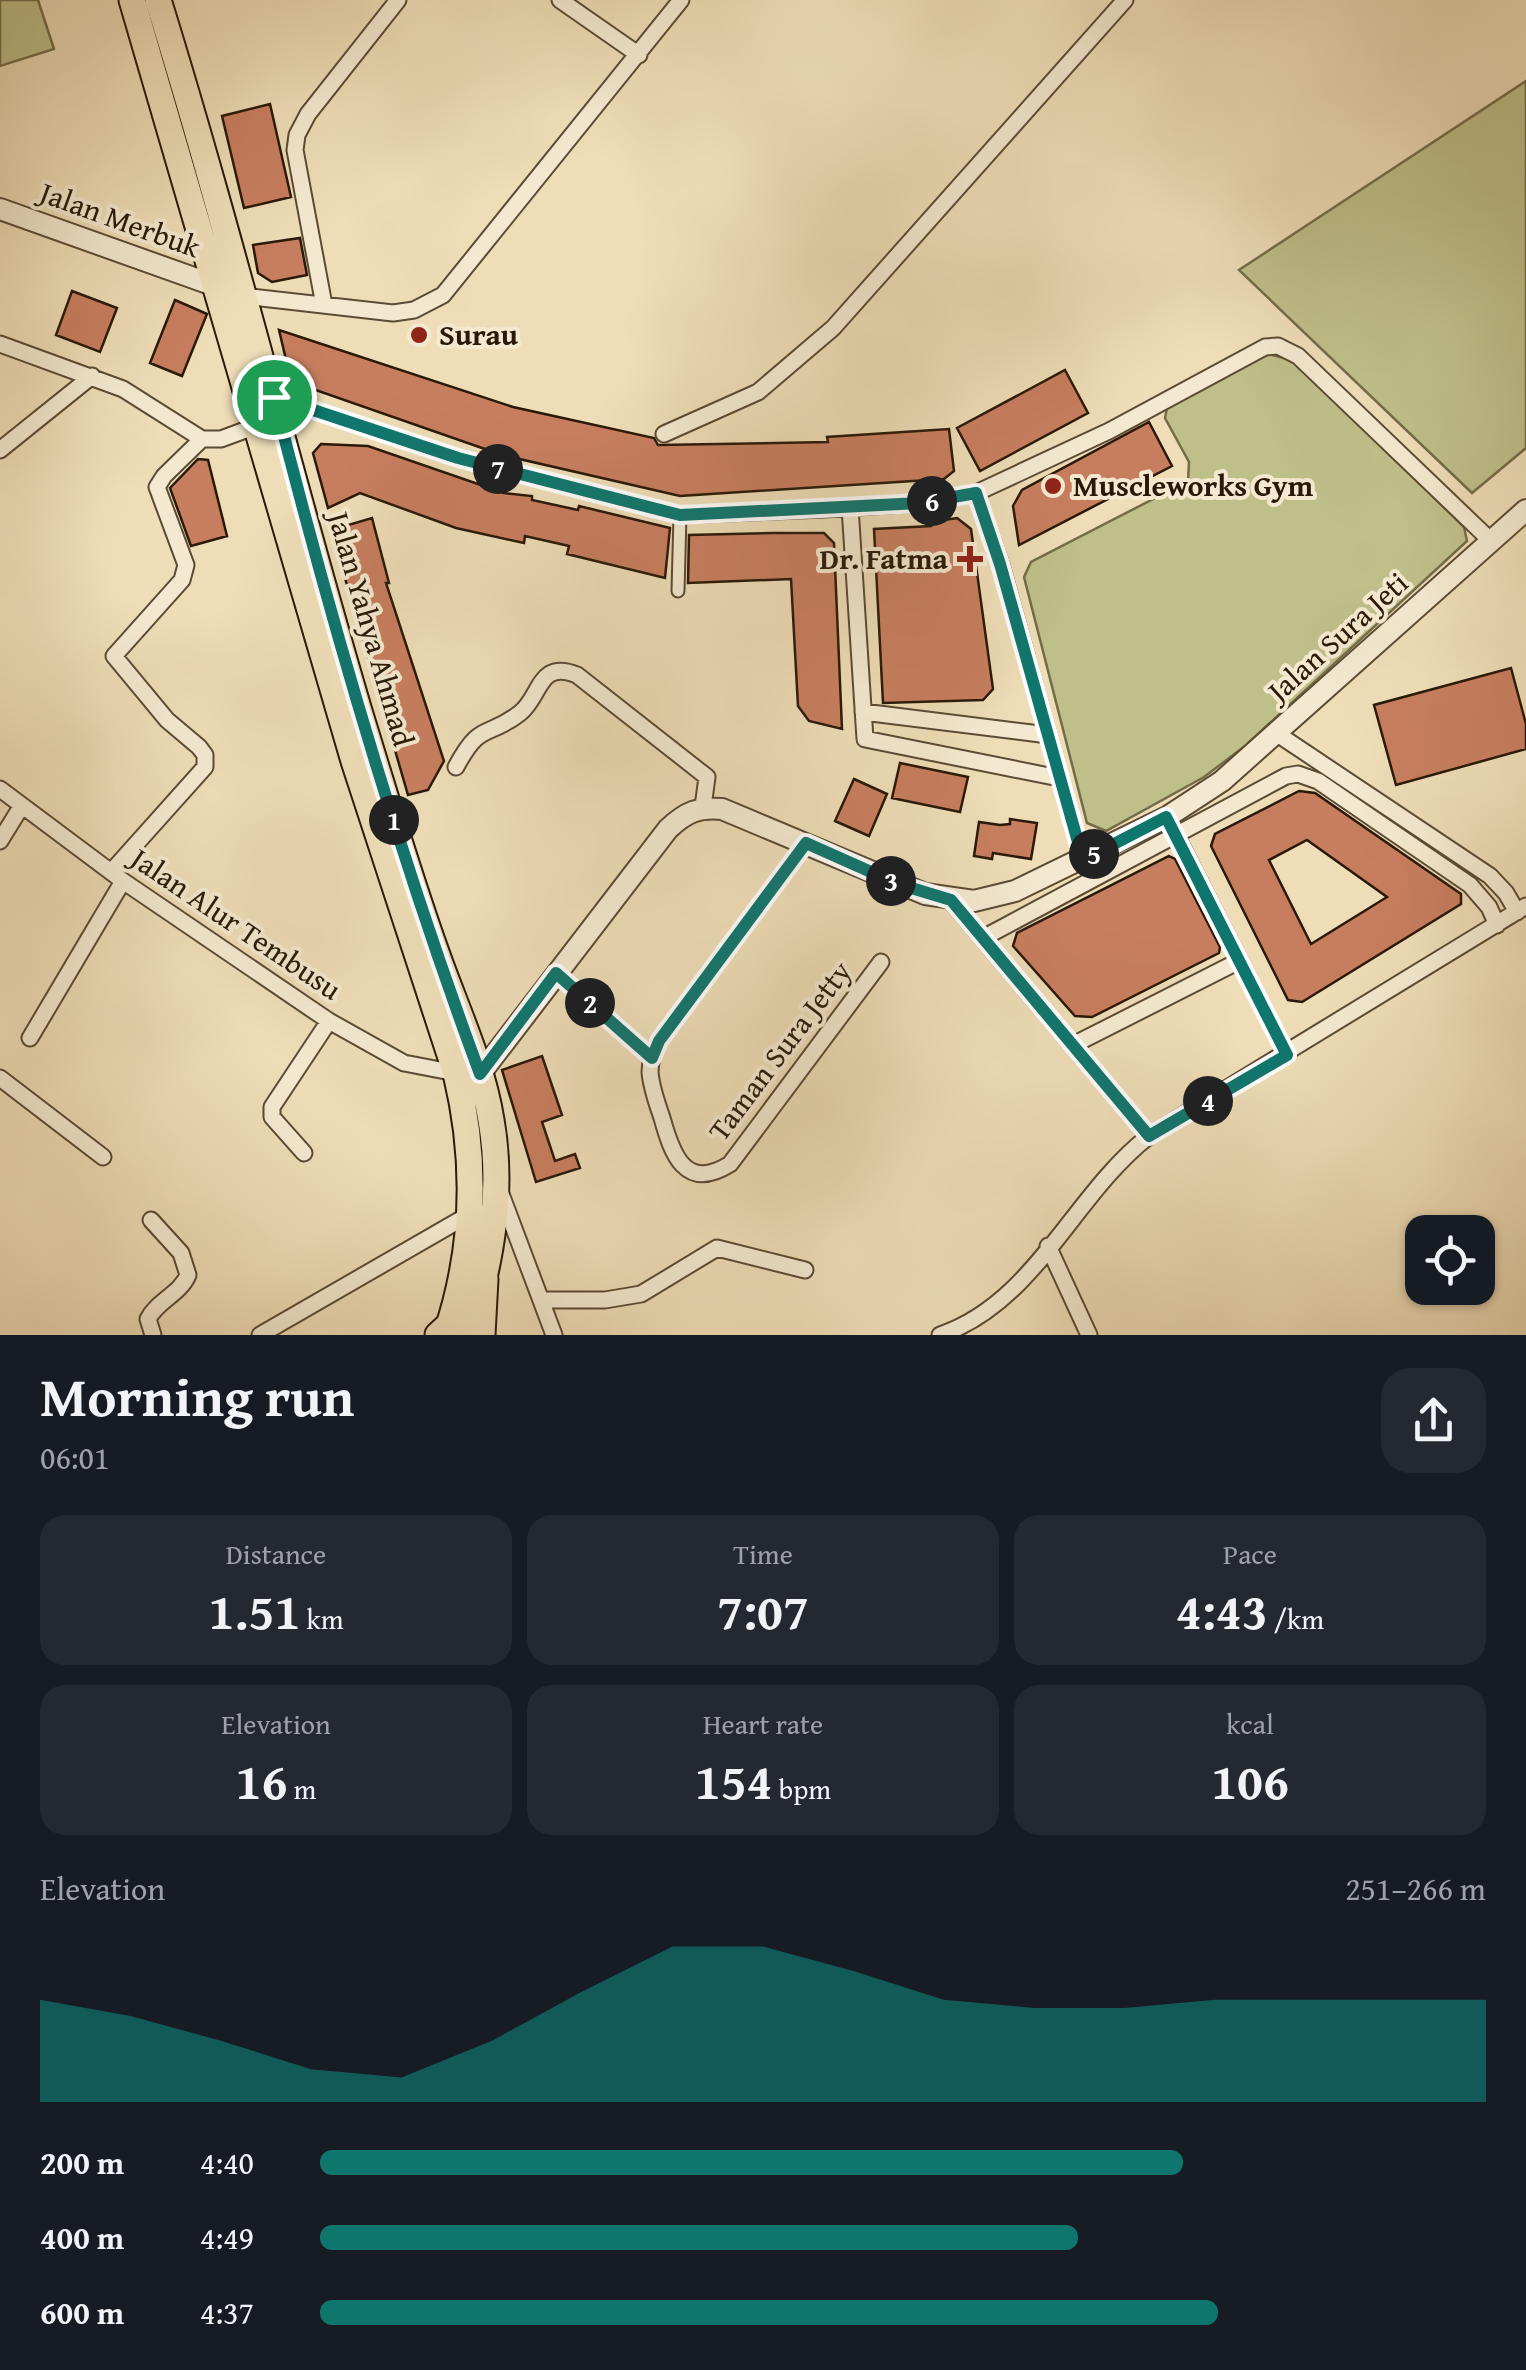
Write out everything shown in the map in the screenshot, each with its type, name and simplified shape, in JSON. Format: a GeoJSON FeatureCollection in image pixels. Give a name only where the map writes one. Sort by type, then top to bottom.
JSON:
{"type":"FeatureCollection","features":[{"type":"Feature","properties":{"kind":"main road","name":"Jalan Yahya Ahmad"},"geometry":{"type":"LineString","coordinates":[[132,0],[231,292],[274,397],[360,713],[435,951],[468,1073],[470,1214],[451,1332]]}},
{"type":"Feature","properties":{"kind":"main road","name":"Jalan Yahya Ahmad"},"geometry":{"type":"LineString","coordinates":[[158,0],[231,292],[256,426],[354,761],[468,1073],[492,1120],[496,1216],[485,1279],[451,1332]]}},
{"type":"Feature","properties":{"kind":"main road"},"geometry":{"type":"LineString","coordinates":[[482,1335],[485,1279]]}},
{"type":"Feature","properties":{"kind":"street"},"geometry":{"type":"LineString","coordinates":[[324,305],[298,164],[297,135],[308,114],[398,0]]}},
{"type":"Feature","properties":{"kind":"street"},"geometry":{"type":"LineString","coordinates":[[560,0],[639,55]]}},
{"type":"Feature","properties":{"kind":"street"},"geometry":{"type":"LineString","coordinates":[[231,292],[394,313],[414,310],[443,294],[680,0]]}},
{"type":"Feature","properties":{"kind":"street"},"geometry":{"type":"LineString","coordinates":[[664,434],[758,392],[833,328],[1124,0]]}},
{"type":"Feature","properties":{"kind":"street","name":"Jalan Merbuk"},"geometry":{"type":"LineString","coordinates":[[0,208],[231,292]]}},
{"type":"Feature","properties":{"kind":"street"},"geometry":{"type":"LineString","coordinates":[[0,344],[123,389],[202,439],[221,439],[256,426]]}},
{"type":"Feature","properties":{"kind":"street"},"geometry":{"type":"LineString","coordinates":[[274,397],[458,458],[680,515],[850,507],[920,503],[976,493],[1109,431],[1265,347],[1278,346],[1298,356],[1490,540]]}},
{"type":"Feature","properties":{"kind":"street"},"geometry":{"type":"LineString","coordinates":[[0,450],[92,376]]}},
{"type":"Feature","properties":{"kind":"street"},"geometry":{"type":"LineString","coordinates":[[30,1038],[117,876],[205,767],[205,755],[199,747],[166,720],[114,656],[182,580],[186,564],[158,487],[164,476],[202,439]]}},
{"type":"Feature","properties":{"kind":"street"},"geometry":{"type":"LineString","coordinates":[[976,493],[1000,564],[1083,860]]}},
{"type":"Feature","properties":{"kind":"street"},"geometry":{"type":"LineString","coordinates":[[850,507],[865,739],[1059,778]]}},
{"type":"Feature","properties":{"kind":"street","name":"Jalan Sura Jeti"},"geometry":{"type":"LineString","coordinates":[[951,900],[989,900],[1083,860],[1187,805],[1276,733],[1526,510]]}},
{"type":"Feature","properties":{"kind":"street"},"geometry":{"type":"LineString","coordinates":[[678,591],[680,515]]}},
{"type":"Feature","properties":{"kind":"street"},"geometry":{"type":"LineString","coordinates":[[456,766],[476,735],[518,716],[540,684],[558,670],[566,670],[707,777],[703,808]]}},
{"type":"Feature","properties":{"kind":"street"},"geometry":{"type":"LineString","coordinates":[[863,712],[1048,734]]}},
{"type":"Feature","properties":{"kind":"street"},"geometry":{"type":"LineString","coordinates":[[940,1335],[996,1306],[1115,1165],[1149,1136],[1521,909],[1490,876],[1276,733]]}},
{"type":"Feature","properties":{"kind":"street"},"geometry":{"type":"LineString","coordinates":[[982,938],[1286,776],[1308,776],[1470,886],[1484,900],[1496,925]]}},
{"type":"Feature","properties":{"kind":"street","name":"Jalan Alur Tembusu"},"geometry":{"type":"LineString","coordinates":[[0,789],[117,876],[329,1021],[404,1062],[468,1073]]}},
{"type":"Feature","properties":{"kind":"street"},"geometry":{"type":"LineString","coordinates":[[0,841],[21,807]]}},
{"type":"Feature","properties":{"kind":"street"},"geometry":{"type":"LineString","coordinates":[[468,1073],[556,973],[668,828],[684,814],[703,808],[722,809],[898,884],[951,900],[1149,1136]]}},
{"type":"Feature","properties":{"kind":"street"},"geometry":{"type":"LineString","coordinates":[[1166,817],[1287,1055]]}},
{"type":"Feature","properties":{"kind":"street"},"geometry":{"type":"LineString","coordinates":[[556,973],[652,1058],[659,1041],[806,843]]}},
{"type":"Feature","properties":{"kind":"street","name":"Taman Sura Jetty"},"geometry":{"type":"LineString","coordinates":[[652,1058],[653,1088],[674,1156],[697,1174],[719,1171],[738,1154],[881,962]]}},
{"type":"Feature","properties":{"kind":"street"},"geometry":{"type":"LineString","coordinates":[[1073,1046],[1240,962]]}},
{"type":"Feature","properties":{"kind":"street"},"geometry":{"type":"LineString","coordinates":[[304,1154],[272,1117],[272,1106],[329,1021]]}},
{"type":"Feature","properties":{"kind":"street"},"geometry":{"type":"LineString","coordinates":[[2,1083],[102,1157]]}},
{"type":"Feature","properties":{"kind":"street"},"geometry":{"type":"LineString","coordinates":[[496,1179],[554,1335]]}},
{"type":"Feature","properties":{"kind":"street"},"geometry":{"type":"LineString","coordinates":[[260,1335],[470,1214]]}},
{"type":"Feature","properties":{"kind":"street"},"geometry":{"type":"LineString","coordinates":[[150,1220],[180,1253],[188,1275],[184,1284],[152,1312],[148,1319],[153,1335]]}},
{"type":"Feature","properties":{"kind":"street"},"geometry":{"type":"LineString","coordinates":[[1048,1246],[1089,1335]]}},
{"type":"Feature","properties":{"kind":"street"},"geometry":{"type":"LineString","coordinates":[[541,1300],[605,1300],[641,1294],[716,1248],[805,1270]]}},
{"type":"Feature","properties":{"kind":"green space"},"geometry":{"type":"Polygon","coordinates":[[[0,0],[38,0],[54,49],[0,66],[0,0]]]}},
{"type":"Feature","properties":{"kind":"green space"},"geometry":{"type":"Polygon","coordinates":[[[1526,81],[1526,448],[1472,493],[1239,270],[1526,81]]]}},
{"type":"Feature","properties":{"kind":"green space"},"geometry":{"type":"Polygon","coordinates":[[[1268,354],[1296,361],[1464,527],[1467,541],[1245,746],[1204,777],[1106,831],[1087,823],[1024,577],[1031,562],[1188,481],[1189,462],[1165,418],[1167,408],[1268,354]]]}},
{"type":"Feature","properties":{"kind":"building"},"geometry":{"type":"Polygon","coordinates":[[[270,104],[291,197],[244,208],[222,116],[270,104]]]}},
{"type":"Feature","properties":{"kind":"building"},"geometry":{"type":"Polygon","coordinates":[[[300,238],[307,275],[272,282],[258,273],[253,245],[300,238]]]}},
{"type":"Feature","properties":{"kind":"building"},"geometry":{"type":"Polygon","coordinates":[[[72,291],[117,308],[100,352],[56,335],[72,291]]]}},
{"type":"Feature","properties":{"kind":"building"},"geometry":{"type":"Polygon","coordinates":[[[175,300],[207,314],[182,376],[150,363],[175,300]]]}},
{"type":"Feature","properties":{"kind":"building"},"geometry":{"type":"Polygon","coordinates":[[[279,330],[513,407],[654,438],[658,445],[828,442],[827,437],[949,429],[954,471],[944,479],[680,496],[502,455],[304,386],[287,364],[279,330]]]}},
{"type":"Feature","properties":{"kind":"building"},"geometry":{"type":"Polygon","coordinates":[[[1065,370],[1088,413],[980,471],[957,428],[1065,370]]]}},
{"type":"Feature","properties":{"kind":"building"},"geometry":{"type":"Polygon","coordinates":[[[1149,422],[1172,466],[1019,545],[1013,506],[1022,490],[1149,422]]]}},
{"type":"Feature","properties":{"kind":"building"},"geometry":{"type":"Polygon","coordinates":[[[321,444],[368,446],[504,493],[670,528],[665,578],[567,554],[569,546],[525,536],[524,543],[456,528],[360,493],[328,508],[313,453],[321,444]]]}},
{"type":"Feature","properties":{"kind":"building"},"geometry":{"type":"Polygon","coordinates":[[[198,459],[208,460],[227,536],[191,546],[170,488],[198,459]]]}},
{"type":"Feature","properties":{"kind":"building"},"geometry":{"type":"Polygon","coordinates":[[[372,518],[386,583],[444,761],[428,790],[408,795],[331,530],[372,518]]]}},
{"type":"Feature","properties":{"kind":"building"},"geometry":{"type":"Polygon","coordinates":[[[957,518],[971,529],[993,689],[983,700],[883,703],[874,529],[931,526],[931,522],[957,518]]]}},
{"type":"Feature","properties":{"kind":"building"},"geometry":{"type":"Polygon","coordinates":[[[824,533],[834,543],[842,729],[809,721],[798,706],[791,579],[688,583],[689,535],[824,533]]]}},
{"type":"Feature","properties":{"kind":"building"},"geometry":{"type":"Polygon","coordinates":[[[1511,668],[1526,724],[1526,749],[1396,785],[1374,705],[1511,668]]]}},
{"type":"Feature","properties":{"kind":"building"},"geometry":{"type":"Polygon","coordinates":[[[900,763],[968,777],[960,812],[892,798],[900,763]]]}},
{"type":"Feature","properties":{"kind":"building"},"geometry":{"type":"Polygon","coordinates":[[[854,779],[887,794],[869,836],[835,821],[854,779]]]}},
{"type":"Feature","properties":{"kind":"building"},"geometry":{"type":"Polygon","coordinates":[[[1299,791],[1315,793],[1461,894],[1461,904],[1302,1002],[1288,1000],[1211,846],[1215,834],[1299,791]],[[1307,840],[1269,860],[1311,944],[1387,897],[1307,840]]]}},
{"type":"Feature","properties":{"kind":"building"},"geometry":{"type":"Polygon","coordinates":[[[1010,819],[1037,823],[1031,859],[993,853],[992,859],[974,856],[979,822],[1000,825],[1010,824],[1010,819]]]}},
{"type":"Feature","properties":{"kind":"building"},"geometry":{"type":"Polygon","coordinates":[[[1169,856],[1175,859],[1220,947],[1219,953],[1092,1017],[1075,1016],[1013,946],[1017,933],[1169,856]]]}},
{"type":"Feature","properties":{"kind":"building"},"geometry":{"type":"Polygon","coordinates":[[[542,1056],[562,1115],[542,1122],[555,1161],[575,1154],[580,1168],[536,1182],[502,1070],[542,1056]]]}},
{"type":"Feature","properties":{"kind":"place","name":"Surau"},"geometry":{"type":"Point","coordinates":[419,335]}},
{"type":"Feature","properties":{"kind":"place","name":"Muscleworks Gym"},"geometry":{"type":"Point","coordinates":[1053,486]}},
{"type":"Feature","properties":{"kind":"place","name":"Dr. Fatma"},"geometry":{"type":"Point","coordinates":[970,559]}},
{"type":"Feature","properties":{"kind":"route"},"geometry":{"type":"LineString","coordinates":[[274,397],[458,458],[680,515],[920,503],[976,493],[1000,564],[1083,860],[1166,817],[1287,1055],[1149,1136],[951,900],[898,884],[806,843],[659,1041],[652,1058],[556,973],[480,1074],[435,951],[360,713],[274,397]]}}]}
